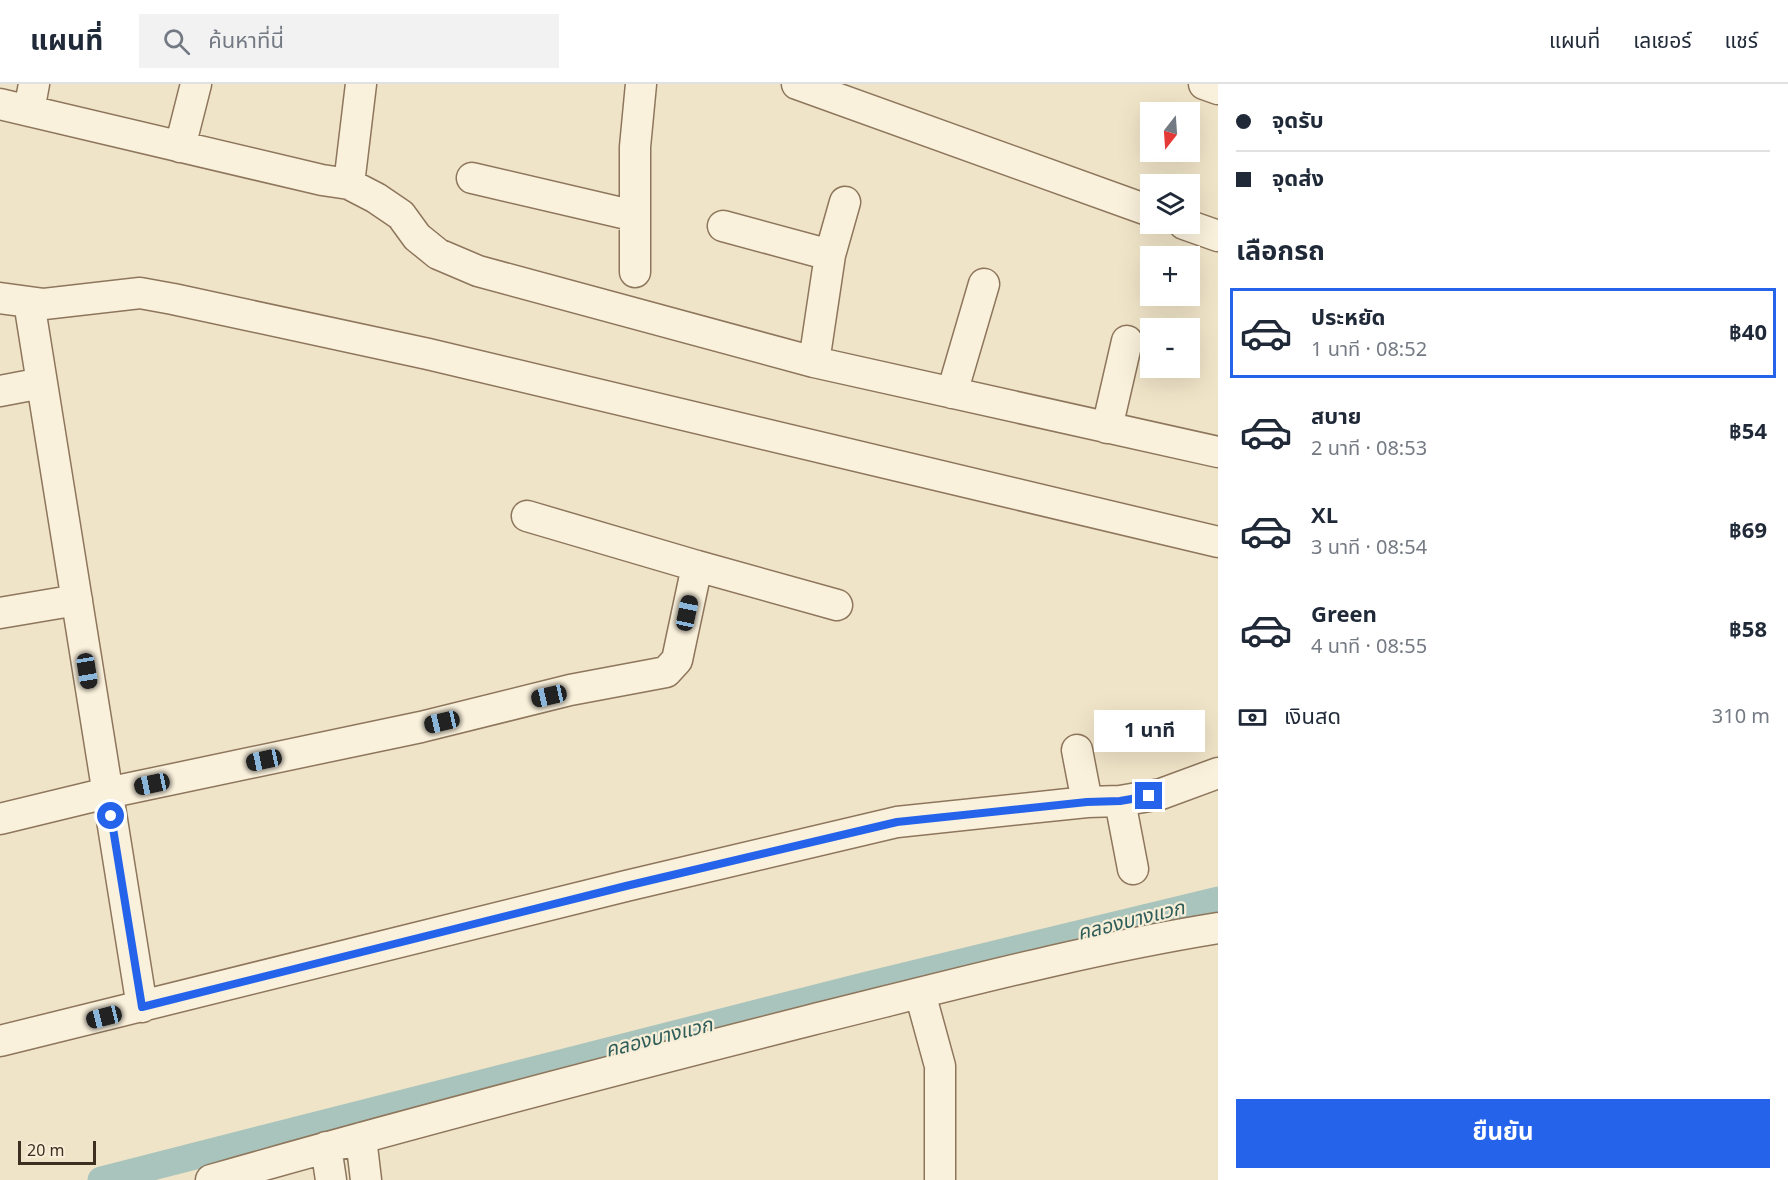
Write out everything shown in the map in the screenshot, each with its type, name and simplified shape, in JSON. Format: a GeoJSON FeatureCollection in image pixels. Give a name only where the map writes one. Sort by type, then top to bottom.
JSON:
{"type":"FeatureCollection","features":[{"type":"Feature","properties":{"kind":"street"},"geometry":{"type":"LineString","coordinates":[[180,147],[196,84]]}},
{"type":"Feature","properties":{"kind":"street"},"geometry":{"type":"LineString","coordinates":[[349,184],[361,84]]}},
{"type":"Feature","properties":{"kind":"street"},"geometry":{"type":"LineString","coordinates":[[635,273],[635,147],[641,84]]}},
{"type":"Feature","properties":{"kind":"street"},"geometry":{"type":"LineString","coordinates":[[797,84],[1140,207]]}},
{"type":"Feature","properties":{"kind":"street"},"geometry":{"type":"LineString","coordinates":[[1204,84],[1218,89]]}},
{"type":"Feature","properties":{"kind":"street"},"geometry":{"type":"LineString","coordinates":[[0,104],[32,97],[180,147],[322,180],[349,184],[376,198],[401,215],[417,237],[438,254],[478,271],[814,362],[1218,452]]}},
{"type":"Feature","properties":{"kind":"street"},"geometry":{"type":"LineString","coordinates":[[472,178],[635,216]]}},
{"type":"Feature","properties":{"kind":"street"},"geometry":{"type":"LineString","coordinates":[[814,362],[830,255],[845,202]]}},
{"type":"Feature","properties":{"kind":"street"},"geometry":{"type":"LineString","coordinates":[[723,226],[830,255]]}},
{"type":"Feature","properties":{"kind":"street"},"geometry":{"type":"LineString","coordinates":[[1200,230],[1218,236]]}},
{"type":"Feature","properties":{"kind":"street"},"geometry":{"type":"LineString","coordinates":[[952,393],[984,284]]}},
{"type":"Feature","properties":{"kind":"street"},"geometry":{"type":"LineString","coordinates":[[142,1007],[42,383],[14,300],[44,304],[140,293],[173,299],[428,354],[1218,542]]}},
{"type":"Feature","properties":{"kind":"street"},"geometry":{"type":"LineString","coordinates":[[1107,428],[1127,340]]}},
{"type":"Feature","properties":{"kind":"street"},"geometry":{"type":"LineString","coordinates":[[0,391],[42,383]]}},
{"type":"Feature","properties":{"kind":"street"},"geometry":{"type":"LineString","coordinates":[[527,516],[837,605]]}},
{"type":"Feature","properties":{"kind":"street"},"geometry":{"type":"LineString","coordinates":[[0,819],[107,793],[421,727],[570,690],[666,672],[677,660],[697,566]]}},
{"type":"Feature","properties":{"kind":"street"},"geometry":{"type":"LineString","coordinates":[[0,613],[76,600]]}},
{"type":"Feature","properties":{"kind":"street"},"geometry":{"type":"LineString","coordinates":[[1077,750],[1087,802]]}},
{"type":"Feature","properties":{"kind":"street"},"geometry":{"type":"LineString","coordinates":[[0,1041],[626,886],[897,822],[1087,802],[1120,801],[1161,794],[1218,773]]}},
{"type":"Feature","properties":{"kind":"street"},"geometry":{"type":"LineString","coordinates":[[1120,801],[1133,870]]}},
{"type":"Feature","properties":{"kind":"street"},"geometry":{"type":"LineString","coordinates":[[211,1180],[615,1069],[920,993],[1161,937],[1218,928]]}},
{"type":"Feature","properties":{"kind":"street"},"geometry":{"type":"LineString","coordinates":[[920,993],[940,1066],[940,1180]]}},
{"type":"Feature","properties":{"kind":"street"},"geometry":{"type":"LineString","coordinates":[[361,1138],[366,1180]]}},
{"type":"Feature","properties":{"kind":"street"},"geometry":{"type":"LineString","coordinates":[[326,1147],[331,1180]]}},
{"type":"Feature","properties":{"kind":"waterway","name":"คลองบางแวก"},"geometry":{"type":"LineString","coordinates":[[101,1180],[867,985],[1218,900]]}},
{"type":"Feature","properties":{"kind":"route"},"geometry":{"type":"LineString","coordinates":[[111,816],[142,1007],[626,886],[897,822],[1087,802],[1120,801],[1149,796]]}}]}
